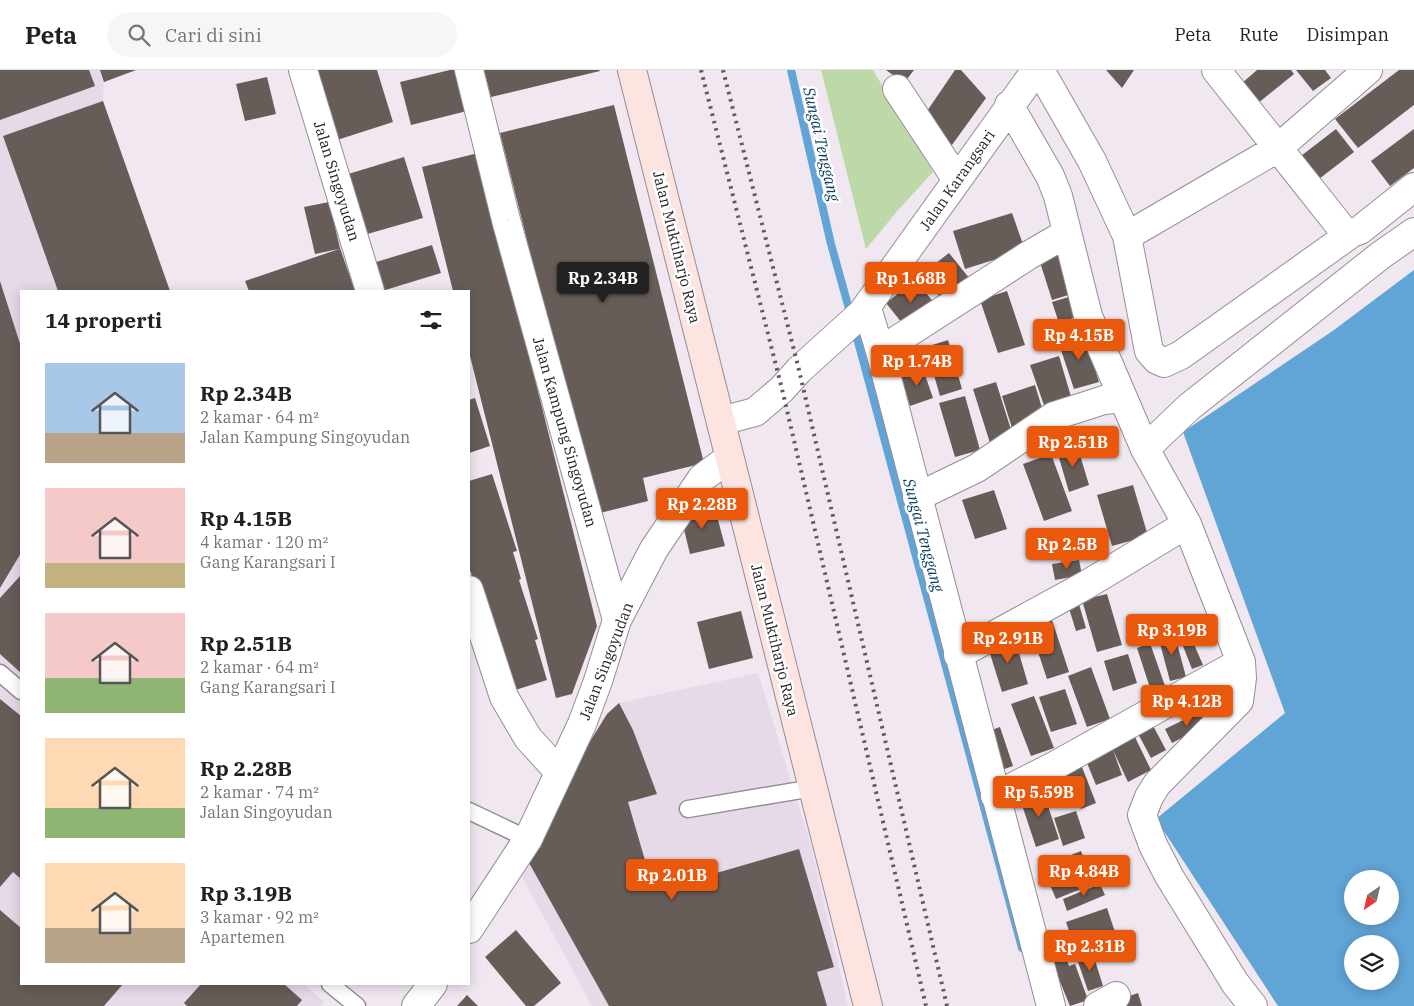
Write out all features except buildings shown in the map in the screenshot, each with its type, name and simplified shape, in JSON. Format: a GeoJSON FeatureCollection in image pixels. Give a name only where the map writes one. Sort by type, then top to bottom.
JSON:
{"type":"FeatureCollection","features":[{"type":"Feature","properties":{"kind":"street","name":"Jalan Singoyudan"},"geometry":{"type":"LineString","coordinates":[[303,70],[370,290]]}},
{"type":"Feature","properties":{"kind":"street","name":"Jalan Kampung Singoyudan"},"geometry":{"type":"LineString","coordinates":[[468,70],[506,220],[617,620]]}},
{"type":"Feature","properties":{"kind":"street","name":"Jalan Muktiharjo Raya"},"geometry":{"type":"LineString","coordinates":[[632,70],[868,1006]]}},
{"type":"Feature","properties":{"kind":"street","name":"Jalan Karangsari"},"geometry":{"type":"LineString","coordinates":[[721,421],[755,412],[782,389],[833,338],[865,311],[1009,105],[1036,70]]}},
{"type":"Feature","properties":{"kind":"street"},"geometry":{"type":"LineString","coordinates":[[1040,70],[1092,162],[1127,236],[1149,351],[1157,360],[1164,363],[1181,355],[1352,233],[1360,230],[1414,188]]}},
{"type":"Feature","properties":{"kind":"street"},"geometry":{"type":"LineString","coordinates":[[1216,70],[1334,220],[1343,230],[1352,233]]}},
{"type":"Feature","properties":{"kind":"street"},"geometry":{"type":"LineString","coordinates":[[1127,236],[1278,148],[1368,70]]}},
{"type":"Feature","properties":{"kind":"street"},"geometry":{"type":"LineString","coordinates":[[898,89],[957,180]]}},
{"type":"Feature","properties":{"kind":"street"},"geometry":{"type":"LineString","coordinates":[[1009,105],[1050,176],[1058,196],[1088,316],[1145,449],[1187,524],[1241,662],[1240,701],[1157,784],[1149,797],[1142,815],[1153,845],[1169,876],[1235,983],[1253,1006]]}},
{"type":"Feature","properties":{"kind":"street"},"geometry":{"type":"LineString","coordinates":[[1145,449],[1180,416],[1381,255],[1414,232]]}},
{"type":"Feature","properties":{"kind":"street"},"geometry":{"type":"LineString","coordinates":[[880,351],[1029,255],[1067,233]]}},
{"type":"Feature","properties":{"kind":"street"},"geometry":{"type":"LineString","coordinates":[[865,311],[880,351],[1051,1006]]}},
{"type":"Feature","properties":{"kind":"street"},"geometry":{"type":"LineString","coordinates":[[917,497],[977,468],[1054,416],[1104,400],[1123,398]]}},
{"type":"Feature","properties":{"kind":"street","name":"Jalan Singoyudan"},"geometry":{"type":"LineString","coordinates":[[470,927],[528,839],[592,698],[617,620],[654,549],[679,509],[702,478],[729,458]]}},
{"type":"Feature","properties":{"kind":"street"},"geometry":{"type":"LineString","coordinates":[[958,655],[1078,590],[1187,524]]}},
{"type":"Feature","properties":{"kind":"street"},"geometry":{"type":"LineString","coordinates":[[470,593],[504,697],[528,738],[559,772]]}},
{"type":"Feature","properties":{"kind":"street"},"geometry":{"type":"LineString","coordinates":[[995,796],[1054,766],[1241,662]]}},
{"type":"Feature","properties":{"kind":"street"},"geometry":{"type":"LineString","coordinates":[[416,1006],[431,985]]}},
{"type":"Feature","properties":{"kind":"lane"},"geometry":{"type":"LineString","coordinates":[[0,673],[20,690]]}},
{"type":"Feature","properties":{"kind":"lane"},"geometry":{"type":"LineString","coordinates":[[688,809],[813,788]]}},
{"type":"Feature","properties":{"kind":"lane"},"geometry":{"type":"LineString","coordinates":[[470,811],[528,839]]}},
{"type":"Feature","properties":{"kind":"lane"},"geometry":{"type":"LineString","coordinates":[[331,985],[357,1006]]}},
{"type":"Feature","properties":{"kind":"shaded area"},"geometry":{"type":"Polygon","coordinates":[[[0,70],[137,70],[104,82],[103,101],[170,290],[20,290],[20,985],[305,985],[324,1002],[321,1006],[0,1006],[0,70]]]}},
{"type":"Feature","properties":{"kind":"shaded area"},"geometry":{"type":"Polygon","coordinates":[[[758,673],[810,843],[848,1006],[592,1006],[520,873],[556,804],[607,714],[619,703],[758,673]]]}},
{"type":"Feature","properties":{"kind":"green space"},"geometry":{"type":"Polygon","coordinates":[[[821,70],[873,70],[933,172],[866,249],[821,70]]]}},
{"type":"Feature","properties":{"kind":"water"},"geometry":{"type":"Polygon","coordinates":[[[1414,270],[1414,1006],[1278,1006],[1156,819],[1285,713],[1183,432],[1334,330],[1414,270]]]}},
{"type":"Feature","properties":{"kind":"waterway","name":"Sungai Tenggang"},"geometry":{"type":"LineString","coordinates":[[791,70],[831,244],[851,316]]}},
{"type":"Feature","properties":{"kind":"waterway","name":"Sungai Tenggang"},"geometry":{"type":"LineString","coordinates":[[854,327],[1022,948]]}},
{"type":"Feature","properties":{"kind":"railway"},"geometry":{"type":"LineString","coordinates":[[701,70],[782,389],[926,1006]]}},
{"type":"Feature","properties":{"kind":"railway"},"geometry":{"type":"LineString","coordinates":[[723,70],[799,370],[947,1006]]}}]}
